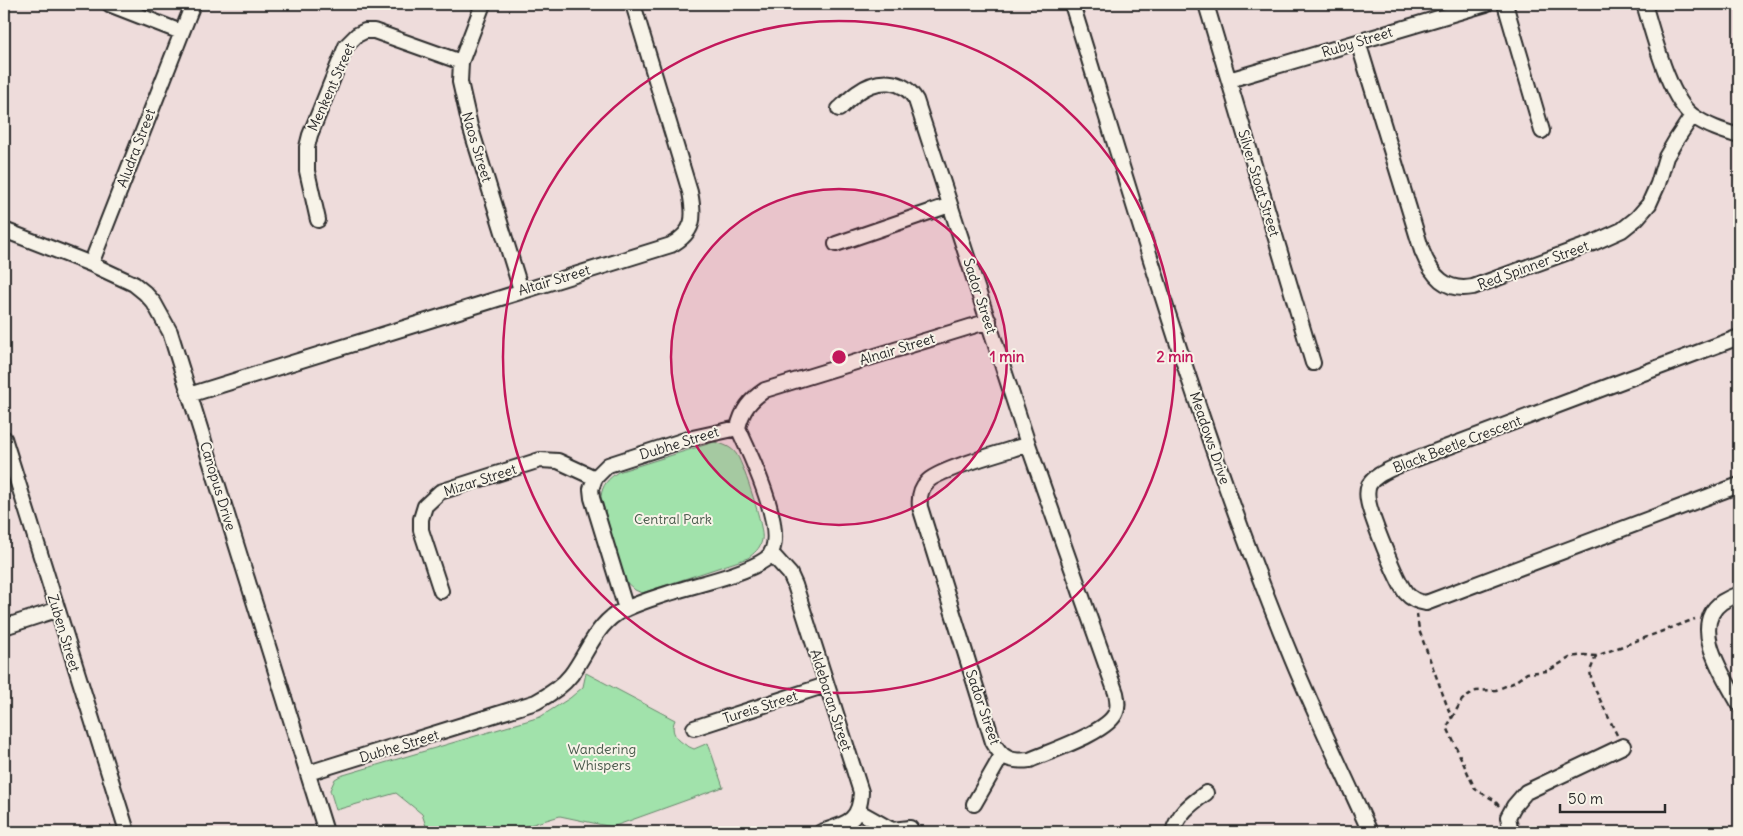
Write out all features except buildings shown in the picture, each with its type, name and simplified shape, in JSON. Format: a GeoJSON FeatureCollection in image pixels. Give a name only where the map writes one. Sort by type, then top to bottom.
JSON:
{"type":"FeatureCollection","features":[{"type":"Feature","properties":{"kind":"street"},"geometry":{"type":"LineString","coordinates":[[109,4],[181,32]]}},
{"type":"Feature","properties":{"kind":"street","name":"Aludra Street"},"geometry":{"type":"LineString","coordinates":[[91,264],[193,4]]}},
{"type":"Feature","properties":{"kind":"street","name":"Naos Street"},"geometry":{"type":"LineString","coordinates":[[483,4],[461,62],[460,82],[468,118],[521,290]]}},
{"type":"Feature","properties":{"kind":"street","name":"Altair Street"},"geometry":{"type":"LineString","coordinates":[[189,395],[521,290],[671,245],[687,235],[691,227],[693,204],[633,4]]}},
{"type":"Feature","properties":{"kind":"street","name":"Meadows Drive"},"geometry":{"type":"LineString","coordinates":[[1072,4],[1177,344],[1234,507],[1292,659],[1370,832]]}},
{"type":"Feature","properties":{"kind":"street","name":"Silver Stoat Street"},"geometry":{"type":"LineString","coordinates":[[1206,4],[1313,363]]}},
{"type":"Feature","properties":{"kind":"street","name":"Ruby Street"},"geometry":{"type":"LineString","coordinates":[[1229,80],[1486,4]]}},
{"type":"Feature","properties":{"kind":"street"},"geometry":{"type":"LineString","coordinates":[[1505,4],[1542,131]]}},
{"type":"Feature","properties":{"kind":"street"},"geometry":{"type":"LineString","coordinates":[[1644,4],[1672,88],[1679,102],[1692,116],[1712,127],[1739,136]]}},
{"type":"Feature","properties":{"kind":"street","name":"Menkent Street"},"geometry":{"type":"LineString","coordinates":[[318,220],[308,183],[307,147],[312,128],[336,68],[351,40],[356,35],[365,31],[374,30],[461,62]]}},
{"type":"Feature","properties":{"kind":"street","name":"Red Spinner Street"},"geometry":{"type":"LineString","coordinates":[[1358,42],[1422,252],[1434,275],[1453,287],[1463,289],[1473,287],[1593,243],[1622,230],[1637,218],[1649,204],[1658,184],[1666,157],[1692,116]]}},
{"type":"Feature","properties":{"kind":"street","name":"Sador Street"},"geometry":{"type":"LineString","coordinates":[[839,110],[857,93],[875,85],[888,82],[897,83],[911,92],[921,114],[1028,444],[1116,693],[1118,706],[1111,720],[1103,727],[1030,760],[1018,761],[1008,759],[1002,755],[993,742],[919,499],[925,483],[940,473],[1028,444]]}},
{"type":"Feature","properties":{"kind":"street"},"geometry":{"type":"LineString","coordinates":[[836,244],[950,205]]}},
{"type":"Feature","properties":{"kind":"street","name":"Canopus Drive"},"geometry":{"type":"LineString","coordinates":[[4,230],[91,264],[134,284],[145,292],[162,316],[170,332],[326,832]]}},
{"type":"Feature","properties":{"kind":"street","name":"Alnair Street"},"geometry":{"type":"LineString","coordinates":[[738,428],[742,414],[748,404],[765,390],[989,321]]}},
{"type":"Feature","properties":{"kind":"street","name":"Black Beetle Crescent"},"geometry":{"type":"LineString","coordinates":[[1418,602],[1405,592],[1398,581],[1371,512],[1367,492],[1370,484],[1375,479],[1397,466],[1739,337]]}},
{"type":"Feature","properties":{"kind":"street","name":"Dubhe Street"},"geometry":{"type":"LineString","coordinates":[[308,773],[536,702],[559,688],[571,675],[602,627],[611,618],[660,596],[743,570],[766,559],[771,553],[774,527],[771,514],[759,476],[738,428],[688,439],[608,465],[594,478]]}},
{"type":"Feature","properties":{"kind":"street","name":"Zuben Street"},"geometry":{"type":"LineString","coordinates":[[4,438],[56,610],[126,828]]}},
{"type":"Feature","properties":{"kind":"street","name":"Mizar Street"},"geometry":{"type":"LineString","coordinates":[[441,591],[422,530],[421,519],[425,506],[440,492],[540,460],[558,461],[594,478]]}},
{"type":"Feature","properties":{"kind":"street"},"geometry":{"type":"LineString","coordinates":[[594,478],[591,488],[592,498],[626,610]]}},
{"type":"Feature","properties":{"kind":"street"},"geometry":{"type":"LineString","coordinates":[[1418,602],[1426,603],[1739,486]]}},
{"type":"Feature","properties":{"kind":"street","name":"Aldebaran Street"},"geometry":{"type":"LineString","coordinates":[[771,553],[790,574],[795,585],[861,792],[858,811]]}},
{"type":"Feature","properties":{"kind":"street"},"geometry":{"type":"LineString","coordinates":[[1739,594],[1721,603],[1711,614],[1707,630],[1716,661],[1739,704]]}},
{"type":"Feature","properties":{"kind":"street"},"geometry":{"type":"LineString","coordinates":[[4,627],[56,610]]}},
{"type":"Feature","properties":{"kind":"street","name":"Tureis Street"},"geometry":{"type":"LineString","coordinates":[[694,728],[826,685]]}},
{"type":"Feature","properties":{"kind":"street"},"geometry":{"type":"LineString","coordinates":[[1511,832],[1508,817],[1514,806],[1526,792],[1623,746]]}},
{"type":"Feature","properties":{"kind":"street"},"geometry":{"type":"LineString","coordinates":[[974,804],[1002,755]]}},
{"type":"Feature","properties":{"kind":"street"},"geometry":{"type":"LineString","coordinates":[[1173,832],[1179,816],[1188,806],[1206,793]]}},
{"type":"Feature","properties":{"kind":"street"},"geometry":{"type":"LineString","coordinates":[[821,832],[845,824],[853,819],[858,811],[892,830],[910,828]]}},
{"type":"Feature","properties":{"kind":"path"},"geometry":{"type":"LineString","coordinates":[[1418,602],[1418,630],[1452,719]]}},
{"type":"Feature","properties":{"kind":"path"},"geometry":{"type":"LineString","coordinates":[[1508,817],[1494,800],[1475,790],[1447,727],[1462,700],[1476,691],[1496,690],[1514,683],[1527,673],[1548,671],[1571,657],[1584,654],[1596,656],[1711,614]]}},
{"type":"Feature","properties":{"kind":"path"},"geometry":{"type":"LineString","coordinates":[[1596,656],[1590,670],[1592,683],[1623,746]]}},
{"type":"Feature","properties":{"kind":"green space","name":"Central Park"},"geometry":{"type":"Polygon","coordinates":[[[714,442],[730,448],[735,452],[740,461],[749,484],[760,524],[762,540],[760,546],[748,558],[642,593],[635,590],[624,580],[601,497],[604,486],[618,472],[714,442]]]}},
{"type":"Feature","properties":{"kind":"green space","name":"Wandering Whispers"},"geometry":{"type":"Polygon","coordinates":[[[586,673],[675,720],[673,730],[677,738],[685,744],[694,749],[708,743],[723,787],[612,827],[560,816],[506,832],[428,832],[422,814],[396,793],[336,810],[330,790],[335,779],[340,776],[540,717],[570,698],[583,687],[586,673]]]}}]}
